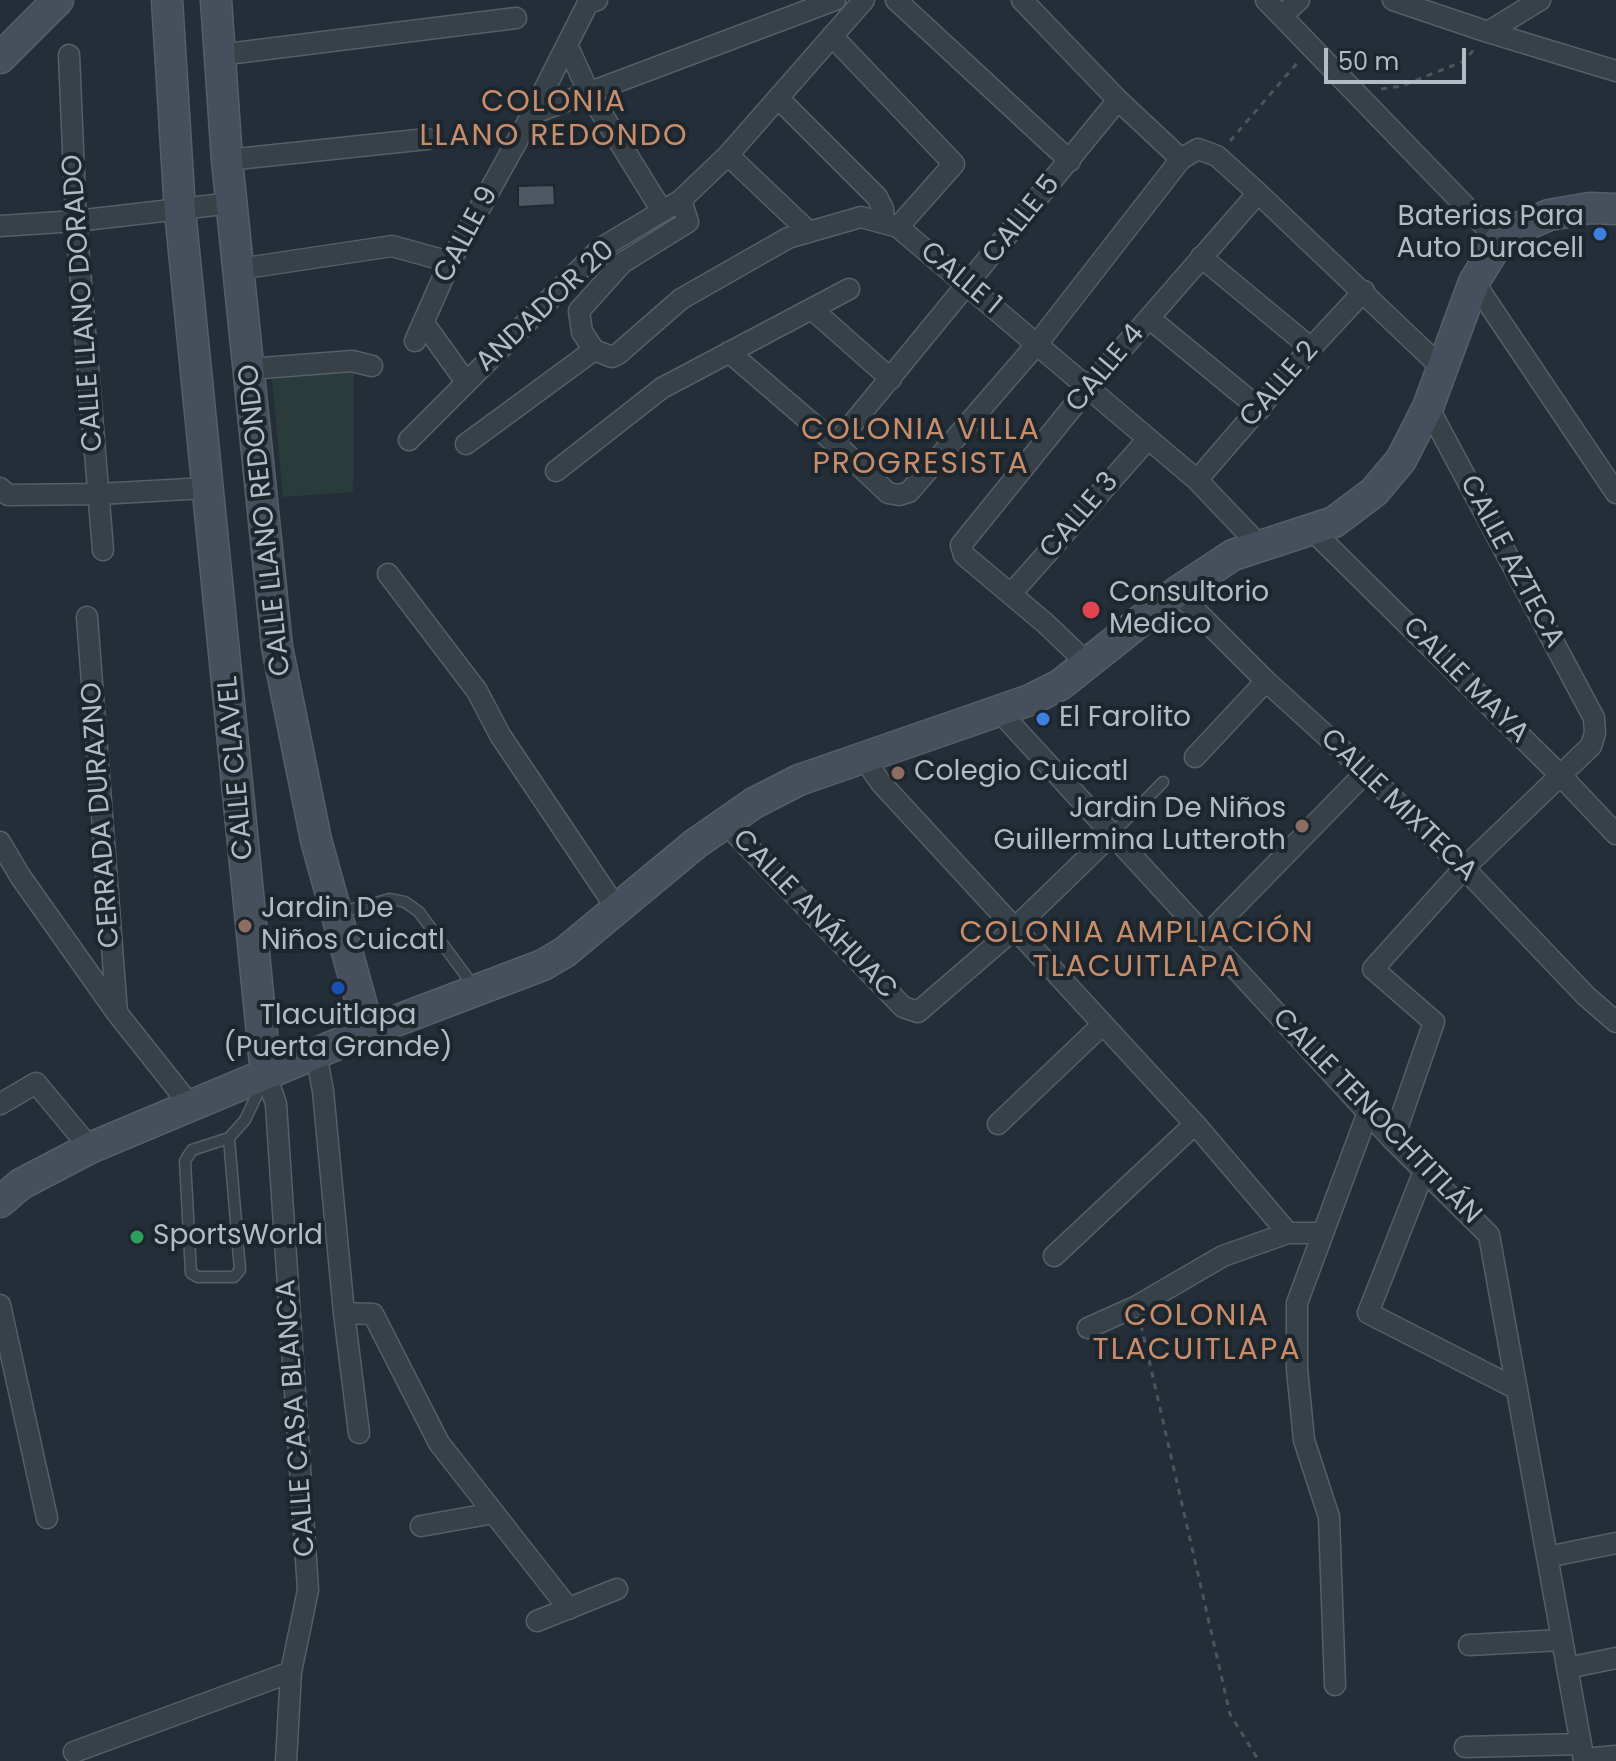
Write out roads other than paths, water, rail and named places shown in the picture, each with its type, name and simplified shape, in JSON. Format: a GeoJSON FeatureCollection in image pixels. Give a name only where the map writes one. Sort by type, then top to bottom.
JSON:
{"type":"FeatureCollection","features":[{"type":"Feature","properties":{"kind":"street"},"geometry":{"type":"LineString","coordinates":[[0,58],[58,0]]}},
{"type":"Feature","properties":{"kind":"street","name":"CALLE LLANO REDONDO"},"geometry":{"type":"LineString","coordinates":[[167,0],[180,211],[206,488],[226,652]]}},
{"type":"Feature","properties":{"kind":"street","name":"CALLE LLANO REDONDO"},"geometry":{"type":"LineString","coordinates":[[216,0],[227,160],[277,647],[316,840],[369,1031]]}},
{"type":"Feature","properties":{"kind":"street"},"geometry":{"type":"LineString","coordinates":[[532,114],[835,0]]}},
{"type":"Feature","properties":{"kind":"street","name":"ANDADOR 20"},"geometry":{"type":"LineString","coordinates":[[409,440],[601,248],[681,200],[728,155],[864,0]]}},
{"type":"Feature","properties":{"kind":"street"},"geometry":{"type":"LineString","coordinates":[[896,0],[1070,161]]}},
{"type":"Feature","properties":{"kind":"street"},"geometry":{"type":"LineString","coordinates":[[1022,0],[1118,100],[1181,159]]}},
{"type":"Feature","properties":{"kind":"street"},"geometry":{"type":"LineString","coordinates":[[1266,0],[1499,241]]}},
{"type":"Feature","properties":{"kind":"street"},"geometry":{"type":"LineString","coordinates":[[1282,16],[1299,0]]}},
{"type":"Feature","properties":{"kind":"street"},"geometry":{"type":"LineString","coordinates":[[1393,0],[1616,71]]}},
{"type":"Feature","properties":{"kind":"street"},"geometry":{"type":"LineString","coordinates":[[1488,32],[1540,0]]}},
{"type":"Feature","properties":{"kind":"street","name":"CALLE 9"},"geometry":{"type":"LineString","coordinates":[[466,382],[419,332],[450,262],[593,2]]}},
{"type":"Feature","properties":{"kind":"street"},"geometry":{"type":"LineString","coordinates":[[219,55],[516,18]]}},
{"type":"Feature","properties":{"kind":"street"},"geometry":{"type":"LineString","coordinates":[[832,36],[954,164],[891,225]]}},
{"type":"Feature","properties":{"kind":"street"},"geometry":{"type":"LineString","coordinates":[[567,45],[589,93],[662,211]]}},
{"type":"Feature","properties":{"kind":"street","name":"CALLE LLANO DORADO"},"geometry":{"type":"LineString","coordinates":[[69,55],[76,221],[103,550]]}},
{"type":"Feature","properties":{"kind":"street"},"geometry":{"type":"LineString","coordinates":[[778,98],[877,197],[891,225]]}},
{"type":"Feature","properties":{"kind":"street","name":"CALLE 5"},"geometry":{"type":"LineString","coordinates":[[836,444],[1118,100]]}},
{"type":"Feature","properties":{"kind":"street"},"geometry":{"type":"LineString","coordinates":[[227,160],[427,139]]}},
{"type":"Feature","properties":{"kind":"street"},"geometry":{"type":"LineString","coordinates":[[729,352],[888,493],[899,495],[909,492],[1037,344],[1181,159],[1198,149],[1217,156],[1364,291],[1443,369]]}},
{"type":"Feature","properties":{"kind":"street"},"geometry":{"type":"LineString","coordinates":[[728,155],[809,232]]}},
{"type":"Feature","properties":{"kind":"street","name":"CALLE 4"},"geometry":{"type":"LineString","coordinates":[[1011,594],[961,550],[961,545],[1088,388],[1258,193]]}},
{"type":"Feature","properties":{"kind":"street"},"geometry":{"type":"LineString","coordinates":[[681,200],[688,222],[622,263],[579,311],[582,332],[594,350],[612,357],[618,354],[681,299],[788,238],[861,217],[891,225]]}},
{"type":"Feature","properties":{"kind":"street"},"geometry":{"type":"LineString","coordinates":[[0,226],[180,211],[232,203]]}},
{"type":"Feature","properties":{"kind":"street"},"geometry":{"type":"LineString","coordinates":[[0,1202],[21,1184],[90,1148],[369,1031],[543,965],[565,952],[754,803],[799,780],[1000,712],[1060,685],[1177,592],[1233,555],[1334,522],[1389,477],[1401,460],[1428,407],[1474,282],[1499,241],[1549,215],[1590,208],[1616,209]]}},
{"type":"Feature","properties":{"kind":"street","name":"CALLE 1"},"geometry":{"type":"LineString","coordinates":[[891,225],[968,286],[1197,480],[1259,545]]}},
{"type":"Feature","properties":{"kind":"street"},"geometry":{"type":"LineString","coordinates":[[239,269],[392,246],[450,262]]}},
{"type":"Feature","properties":{"kind":"street"},"geometry":{"type":"LineString","coordinates":[[1201,257],[1311,348]]}},
{"type":"Feature","properties":{"kind":"street"},"geometry":{"type":"LineString","coordinates":[[1474,282],[1616,493]]}},
{"type":"Feature","properties":{"kind":"street"},"geometry":{"type":"LineString","coordinates":[[556,471],[662,388],[849,289]]}},
{"type":"Feature","properties":{"kind":"street","name":"CALLE 2"},"geometry":{"type":"LineString","coordinates":[[1197,480],[1364,291]]}},
{"type":"Feature","properties":{"kind":"street"},"geometry":{"type":"LineString","coordinates":[[813,310],[891,379]]}},
{"type":"Feature","properties":{"kind":"street"},"geometry":{"type":"LineString","coordinates":[[1149,318],[1260,409]]}},
{"type":"Feature","properties":{"kind":"street"},"geometry":{"type":"LineString","coordinates":[[466,444],[594,350]]}},
{"type":"Feature","properties":{"kind":"street"},"geometry":{"type":"LineString","coordinates":[[249,369],[352,361],[372,366]]}},
{"type":"Feature","properties":{"kind":"street","name":"CALLE AZTECA"},"geometry":{"type":"LineString","coordinates":[[1428,407],[1594,718],[1595,733],[1591,746],[1562,777]]}},
{"type":"Feature","properties":{"kind":"street","name":"CALLE 3"},"geometry":{"type":"LineString","coordinates":[[1011,594],[1148,439]]}},
{"type":"Feature","properties":{"kind":"street"},"geometry":{"type":"LineString","coordinates":[[0,488],[8,495],[206,488]]}},
{"type":"Feature","properties":{"kind":"street","name":"CALLE MAYA"},"geometry":{"type":"LineString","coordinates":[[1312,530],[1616,834]]}},
{"type":"Feature","properties":{"kind":"street"},"geometry":{"type":"LineString","coordinates":[[388,574],[477,691],[500,735],[617,909]]}},
{"type":"Feature","properties":{"kind":"street","name":"CALLE MIXTECA"},"geometry":{"type":"LineString","coordinates":[[1177,592],[1266,681],[1366,772],[1464,868],[1586,996],[1616,1022]]}},
{"type":"Feature","properties":{"kind":"street"},"geometry":{"type":"LineString","coordinates":[[1011,594],[1087,663]]}},
{"type":"Feature","properties":{"kind":"street","name":"CERRADA DURAZNO"},"geometry":{"type":"LineString","coordinates":[[87,617],[117,1013]]}},
{"type":"Feature","properties":{"kind":"street"},"geometry":{"type":"LineString","coordinates":[[226,652],[277,647]]}},
{"type":"Feature","properties":{"kind":"street","name":"CALLE CLAVEL"},"geometry":{"type":"LineString","coordinates":[[226,652],[266,1074]]}},
{"type":"Feature","properties":{"kind":"street"},"geometry":{"type":"LineString","coordinates":[[1195,757],[1266,681]]}},
{"type":"Feature","properties":{"kind":"street","name":"CALLE TENOCHTITLÁN"},"geometry":{"type":"LineString","coordinates":[[1000,712],[1393,1140],[1489,1235],[1583,1754]]}},
{"type":"Feature","properties":{"kind":"street"},"geometry":{"type":"LineString","coordinates":[[863,757],[881,783],[1013,930],[1195,1124],[1288,1233]]}},
{"type":"Feature","properties":{"kind":"street"},"geometry":{"type":"LineString","coordinates":[[1205,937],[1366,772]]}},
{"type":"Feature","properties":{"kind":"street"},"geometry":{"type":"LineString","coordinates":[[1393,1140],[1434,1022],[1373,969],[1464,868],[1562,777]]}},
{"type":"Feature","properties":{"kind":"street","name":"CALLE ANÁHUAC"},"geometry":{"type":"LineString","coordinates":[[725,823],[903,1007],[918,1012],[925,1008],[1013,930]]}},
{"type":"Feature","properties":{"kind":"street"},"geometry":{"type":"LineString","coordinates":[[1013,930],[1113,833]]}},
{"type":"Feature","properties":{"kind":"street"},"geometry":{"type":"LineString","coordinates":[[0,842],[20,876],[117,1013],[190,1105]]}},
{"type":"Feature","properties":{"kind":"street"},"geometry":{"type":"LineString","coordinates":[[998,1124],[1102,1025]]}},
{"type":"Feature","properties":{"kind":"street"},"geometry":{"type":"LineString","coordinates":[[316,1053],[323,1091],[359,1433]]}},
{"type":"Feature","properties":{"kind":"street","name":"CALLE CASA BLANCA"},"geometry":{"type":"LineString","coordinates":[[266,1074],[276,1104],[308,1590],[291,1672],[286,1761]]}},
{"type":"Feature","properties":{"kind":"street"},"geometry":{"type":"LineString","coordinates":[[0,1104],[36,1083],[90,1148]]}},
{"type":"Feature","properties":{"kind":"street"},"geometry":{"type":"LineString","coordinates":[[1335,1685],[1329,1517],[1304,1440],[1297,1369],[1297,1303],[1368,1112]]}},
{"type":"Feature","properties":{"kind":"street"},"geometry":{"type":"LineString","coordinates":[[1054,1256],[1195,1124]]}},
{"type":"Feature","properties":{"kind":"street"},"geometry":{"type":"LineString","coordinates":[[1424,1171],[1368,1313],[1517,1389]]}},
{"type":"Feature","properties":{"kind":"street"},"geometry":{"type":"LineString","coordinates":[[1088,1328],[1137,1306],[1223,1256],[1288,1233],[1321,1233]]}},
{"type":"Feature","properties":{"kind":"street"},"geometry":{"type":"LineString","coordinates":[[0,1305],[47,1518]]}},
{"type":"Feature","properties":{"kind":"street"},"geometry":{"type":"LineString","coordinates":[[344,1313],[373,1314],[439,1443],[569,1609]]}},
{"type":"Feature","properties":{"kind":"street"},"geometry":{"type":"LineString","coordinates":[[421,1526],[494,1513]]}},
{"type":"Feature","properties":{"kind":"street"},"geometry":{"type":"LineString","coordinates":[[1547,1557],[1616,1543]]}},
{"type":"Feature","properties":{"kind":"street"},"geometry":{"type":"LineString","coordinates":[[537,1621],[617,1589]]}},
{"type":"Feature","properties":{"kind":"street"},"geometry":{"type":"LineString","coordinates":[[1469,1645],[1562,1640]]}},
{"type":"Feature","properties":{"kind":"street"},"geometry":{"type":"LineString","coordinates":[[1567,1668],[1616,1658]]}},
{"type":"Feature","properties":{"kind":"street"},"geometry":{"type":"LineString","coordinates":[[74,1752],[291,1672]]}},
{"type":"Feature","properties":{"kind":"street"},"geometry":{"type":"LineString","coordinates":[[1465,1747],[1616,1756]]}},
{"type":"Feature","properties":{"kind":"lane"},"geometry":{"type":"LineString","coordinates":[[1113,833],[1163,782]]}},
{"type":"Feature","properties":{"kind":"lane"},"geometry":{"type":"LineString","coordinates":[[336,913],[390,899],[405,902],[419,912],[477,991]]}},
{"type":"Feature","properties":{"kind":"lane"},"geometry":{"type":"LineString","coordinates":[[229,1138],[240,1270],[234,1277],[198,1277],[191,1273],[185,1161],[192,1150],[229,1138],[245,1120],[266,1074]]}},
{"type":"Feature","properties":{"kind":"place","name":"Baterias Para Auto Duracell"},"geometry":{"type":"Point","coordinates":[1600,234]}},
{"type":"Feature","properties":{"kind":"place","name":"Consultorio Medico"},"geometry":{"type":"Point","coordinates":[1091,610]}},
{"type":"Feature","properties":{"kind":"place","name":"El Farolito"},"geometry":{"type":"Point","coordinates":[1043,719]}},
{"type":"Feature","properties":{"kind":"place","name":"Colegio Cuicatl"},"geometry":{"type":"Point","coordinates":[898,773]}},
{"type":"Feature","properties":{"kind":"place","name":"Jardin De Niños Guillermina Lutteroth"},"geometry":{"type":"Point","coordinates":[1302,826]}},
{"type":"Feature","properties":{"kind":"place","name":"Jardin De Niños Cuicatl"},"geometry":{"type":"Point","coordinates":[245,926]}},
{"type":"Feature","properties":{"kind":"place","name":"Tlacuitlapa (Puerta Grande)"},"geometry":{"type":"Point","coordinates":[338,988]}},
{"type":"Feature","properties":{"kind":"place","name":"SportsWorld"},"geometry":{"type":"Point","coordinates":[137,1237]}},
{"type":"Feature","properties":{"kind":"district","name":"COLONIA LLANO REDONDO"},"geometry":{"type":"Point","coordinates":[554,120]}},
{"type":"Feature","properties":{"kind":"district","name":"COLONIA VILLA PROGRESISTA"},"geometry":{"type":"Point","coordinates":[921,448]}},
{"type":"Feature","properties":{"kind":"district","name":"COLONIA AMPLIACIÓN TLACUITLAPA"},"geometry":{"type":"Point","coordinates":[1137,951]}},
{"type":"Feature","properties":{"kind":"district","name":"COLONIA TLACUITLAPA"},"geometry":{"type":"Point","coordinates":[1197,1334]}}]}
